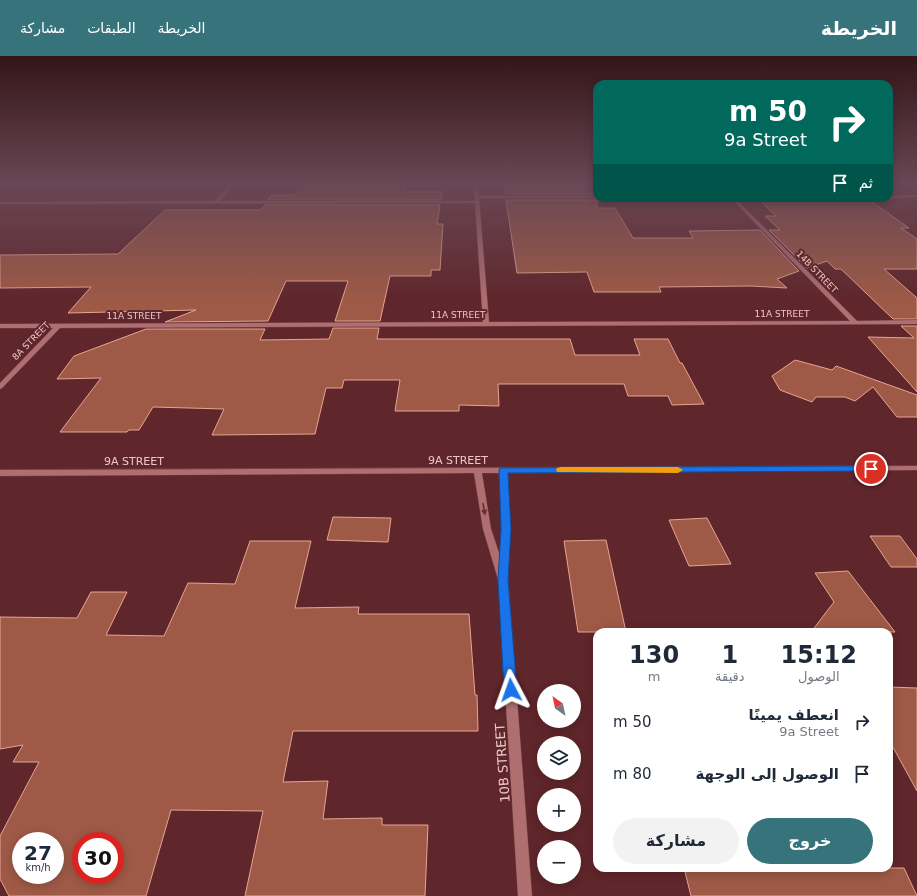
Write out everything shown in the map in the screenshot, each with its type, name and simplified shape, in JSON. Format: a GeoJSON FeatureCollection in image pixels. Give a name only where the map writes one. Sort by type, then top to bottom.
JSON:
{"type":"FeatureCollection","features":[{"type":"Feature","properties":{"kind":"street"},"geometry":{"type":"LineString","coordinates":[[479,224],[486,324]]}},
{"type":"Feature","properties":{"kind":"street","name":"14B STREET"},"geometry":{"type":"LineString","coordinates":[[759,224],[855,322]]}},
{"type":"Feature","properties":{"kind":"street","name":"11A STREET"},"geometry":{"type":"LineString","coordinates":[[0,326],[917,322]]}},
{"type":"Feature","properties":{"kind":"street","name":"8A STREET"},"geometry":{"type":"LineString","coordinates":[[0,387],[59,325]]}},
{"type":"Feature","properties":{"kind":"street","name":"9A STREET"},"geometry":{"type":"LineString","coordinates":[[0,473],[917,468]]}},
{"type":"Feature","properties":{"kind":"street","name":"10B STREET"},"geometry":{"type":"LineString","coordinates":[[478,470],[487,529],[503,580]]}},
{"type":"Feature","properties":{"kind":"street","name":"10B STREET"},"geometry":{"type":"LineString","coordinates":[[503,470],[506,529],[503,580],[525,896]]}},
{"type":"Feature","properties":{"kind":"building"},"geometry":{"type":"Polygon","coordinates":[[[150,224],[443,224],[440,270],[431,270],[431,276],[390,276],[380,321],[335,321],[348,281],[286,281],[268,321],[165,322],[196,310],[68,313],[91,287],[0,288],[0,255],[118,254],[150,224]]]}},
{"type":"Feature","properties":{"kind":"building"},"geometry":{"type":"Polygon","coordinates":[[[510,224],[625,224],[633,238],[693,238],[689,231],[760,230],[799,271],[777,279],[787,288],[751,286],[659,287],[661,292],[594,292],[587,272],[517,273],[510,224]]]}},
{"type":"Feature","properties":{"kind":"building"},"geometry":{"type":"Polygon","coordinates":[[[774,224],[904,224],[909,228],[901,228],[917,239],[917,269],[884,269],[917,298],[917,319],[893,319],[841,269],[835,269],[827,261],[807,268],[769,230],[780,230],[774,224]]]}},
{"type":"Feature","properties":{"kind":"building"},"geometry":{"type":"Polygon","coordinates":[[[901,326],[917,326],[917,392],[868,337],[914,338],[901,326]]]}},
{"type":"Feature","properties":{"kind":"building"},"geometry":{"type":"Polygon","coordinates":[[[333,328],[379,328],[377,339],[570,339],[575,355],[640,355],[634,339],[668,339],[704,404],[672,405],[668,396],[628,396],[624,384],[498,384],[499,406],[459,405],[459,411],[395,411],[400,380],[344,380],[342,388],[326,388],[315,434],[212,435],[224,409],[153,407],[139,430],[129,430],[127,432],[60,432],[101,378],[57,379],[74,356],[146,329],[265,329],[260,340],[329,339],[333,328]]]}},
{"type":"Feature","properties":{"kind":"building"},"geometry":{"type":"Polygon","coordinates":[[[795,360],[832,370],[836,366],[917,395],[917,417],[897,417],[873,387],[855,401],[845,397],[816,397],[812,402],[780,390],[772,376],[795,360]]]}},
{"type":"Feature","properties":{"kind":"building"},"geometry":{"type":"Polygon","coordinates":[[[333,517],[391,518],[388,542],[327,540],[333,517]]]}},
{"type":"Feature","properties":{"kind":"building"},"geometry":{"type":"Polygon","coordinates":[[[707,518],[731,564],[689,566],[669,520],[707,518]]]}},
{"type":"Feature","properties":{"kind":"building"},"geometry":{"type":"Polygon","coordinates":[[[870,536],[900,536],[917,559],[917,567],[891,567],[870,536]]]}},
{"type":"Feature","properties":{"kind":"building"},"geometry":{"type":"Polygon","coordinates":[[[606,540],[625,628],[593,628],[593,632],[578,632],[564,541],[606,540]]]}},
{"type":"Feature","properties":{"kind":"building"},"geometry":{"type":"Polygon","coordinates":[[[250,541],[311,541],[295,608],[359,607],[358,614],[469,614],[475,695],[477,695],[478,731],[293,731],[283,782],[328,781],[323,819],[382,818],[382,825],[428,825],[425,896],[245,896],[263,811],[171,810],[146,896],[9,896],[0,879],[0,836],[39,762],[13,762],[23,745],[0,749],[0,617],[77,618],[91,592],[127,592],[106,635],[164,636],[188,583],[235,584],[250,541]]]}},
{"type":"Feature","properties":{"kind":"building"},"geometry":{"type":"Polygon","coordinates":[[[848,571],[892,628],[814,628],[834,602],[815,573],[848,571]]]}},
{"type":"Feature","properties":{"kind":"building"},"geometry":{"type":"Polygon","coordinates":[[[893,687],[917,688],[917,791],[893,747],[893,687]]]}},
{"type":"Feature","properties":{"kind":"building"},"geometry":{"type":"Polygon","coordinates":[[[893,868],[904,868],[917,896],[691,896],[685,872],[893,872],[893,868]]]}},
{"type":"Feature","properties":{"kind":"slow traffic"},"geometry":{"type":"LineString","coordinates":[[561,470],[678,470]]}},
{"type":"Feature","properties":{"kind":"route"},"geometry":{"type":"LineString","coordinates":[[511,690],[503,580],[506,529],[503,470],[871,469]]}}]}
